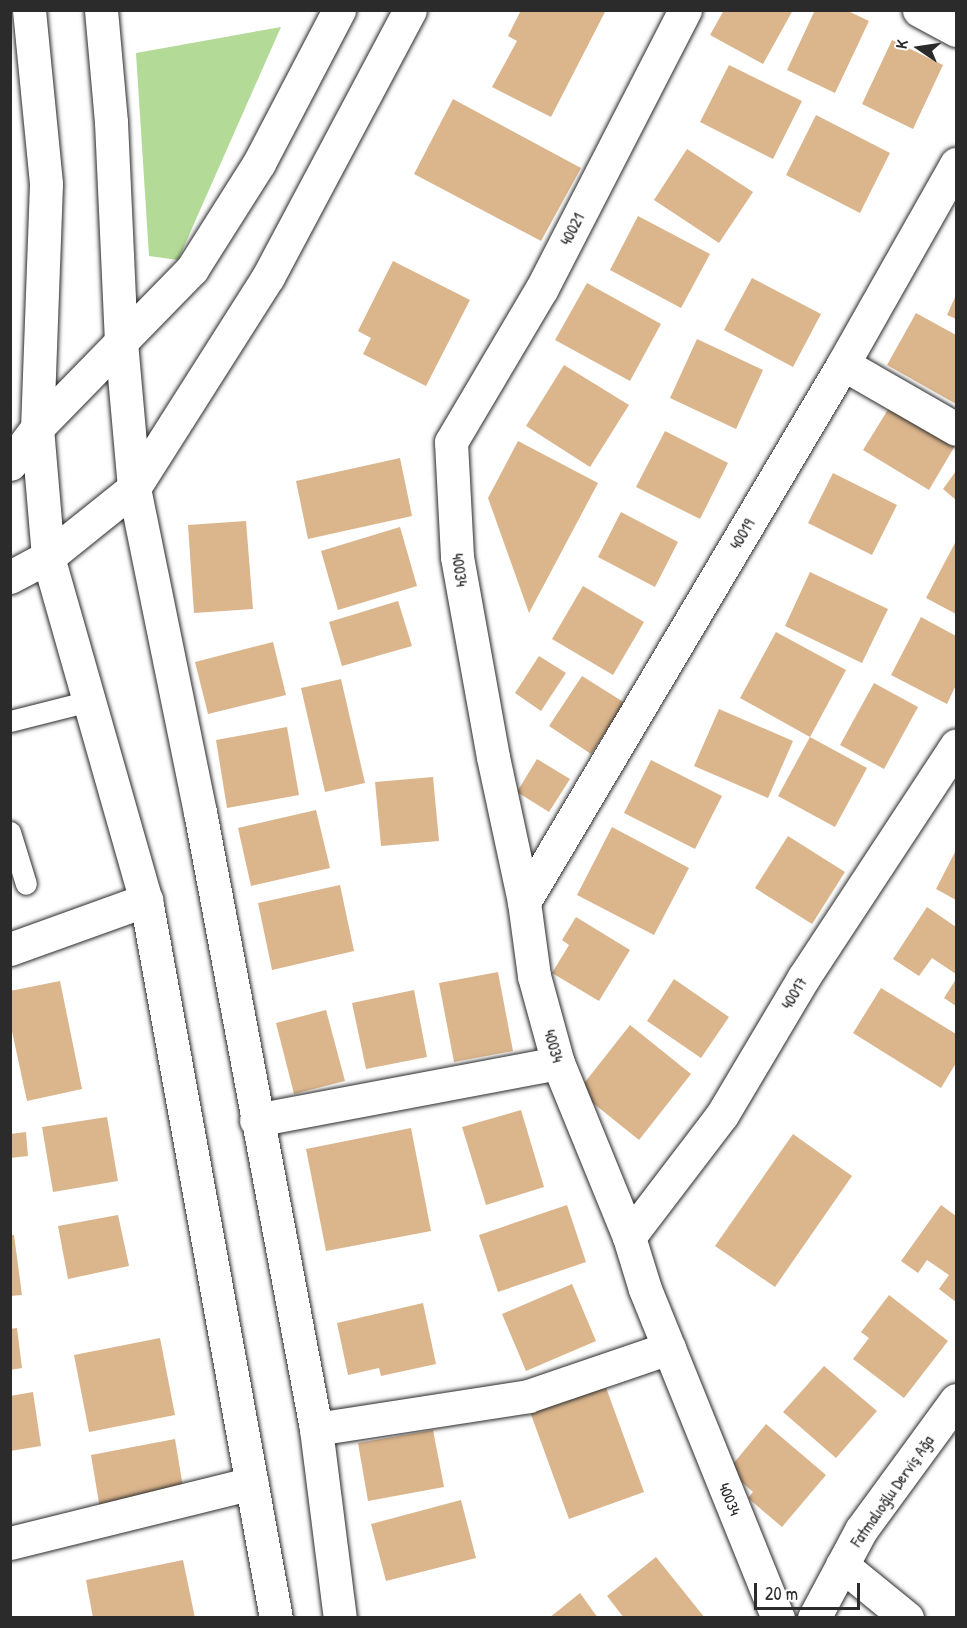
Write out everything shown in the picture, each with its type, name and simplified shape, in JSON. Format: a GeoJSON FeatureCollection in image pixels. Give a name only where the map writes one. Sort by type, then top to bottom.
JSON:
{"type":"FeatureCollection","features":[{"type":"Feature","properties":{"kind":"street"},"geometry":{"type":"LineString","coordinates":[[29,10],[46,184],[37,428],[48,557],[146,900],[276,1617]]}},
{"type":"Feature","properties":{"kind":"street"},"geometry":{"type":"LineString","coordinates":[[101,10],[111,122],[121,342],[134,488],[200,812],[256,1120],[316,1429],[340,1617]]}},
{"type":"Feature","properties":{"kind":"street"},"geometry":{"type":"LineString","coordinates":[[10,465],[37,428],[192,269],[259,164],[339,10]]}},
{"type":"Feature","properties":{"kind":"street"},"geometry":{"type":"LineString","coordinates":[[10,576],[48,557],[134,488],[268,277],[410,10]]}},
{"type":"Feature","properties":{"kind":"street","name":"40021"},"geometry":{"type":"LineString","coordinates":[[451,442],[542,288],[685,10]]}},
{"type":"Feature","properties":{"kind":"street"},"geometry":{"type":"LineString","coordinates":[[919,10],[957,30]]}},
{"type":"Feature","properties":{"kind":"street","name":"40019"},"geometry":{"type":"LineString","coordinates":[[524,902],[843,364],[957,164]]}},
{"type":"Feature","properties":{"kind":"street"},"geometry":{"type":"LineString","coordinates":[[843,364],[957,429]]}},
{"type":"Feature","properties":{"kind":"street","name":"40034"},"geometry":{"type":"LineString","coordinates":[[451,442],[457,557],[493,757],[524,902],[534,976],[558,1063],[629,1237],[645,1289],[778,1617]]}},
{"type":"Feature","properties":{"kind":"street","name":"40017"},"geometry":{"type":"LineString","coordinates":[[629,1237],[722,1115],[804,977],[957,746]]}},
{"type":"Feature","properties":{"kind":"street"},"geometry":{"type":"LineString","coordinates":[[10,949],[146,900]]}},
{"type":"Feature","properties":{"kind":"street"},"geometry":{"type":"LineString","coordinates":[[256,1120],[558,1063]]}},
{"type":"Feature","properties":{"kind":"street"},"geometry":{"type":"LineString","coordinates":[[316,1429],[528,1396],[669,1348]]}},
{"type":"Feature","properties":{"kind":"street","name":"Fatmalıoğlu Derviş Ağa"},"geometry":{"type":"LineString","coordinates":[[814,1617],[861,1530],[957,1400]]}},
{"type":"Feature","properties":{"kind":"street"},"geometry":{"type":"LineString","coordinates":[[10,1543],[252,1483]]}},
{"type":"Feature","properties":{"kind":"street"},"geometry":{"type":"LineString","coordinates":[[842,1565],[907,1617]]}},
{"type":"Feature","properties":{"kind":"lane"},"geometry":{"type":"LineString","coordinates":[[10,721],[89,701]]}},
{"type":"Feature","properties":{"kind":"lane"},"geometry":{"type":"LineString","coordinates":[[10,832],[26,884]]}},
{"type":"Feature","properties":{"kind":"green space"},"geometry":{"type":"Polygon","coordinates":[[[281,27],[178,260],[149,256],[136,53],[281,27]]]}},
{"type":"Feature","properties":{"kind":"building"},"geometry":{"type":"Polygon","coordinates":[[[521,10],[606,10],[551,117],[492,87],[517,41],[508,36],[521,10]]]}},
{"type":"Feature","properties":{"kind":"building"},"geometry":{"type":"Polygon","coordinates":[[[724,10],[793,10],[763,64],[710,35],[724,10]]]}},
{"type":"Feature","properties":{"kind":"building"},"geometry":{"type":"Polygon","coordinates":[[[815,10],[846,10],[869,21],[835,93],[787,70],[815,10]]]}},
{"type":"Feature","properties":{"kind":"building"},"geometry":{"type":"Polygon","coordinates":[[[892,40],[943,65],[913,129],[862,104],[892,40]]]}},
{"type":"Feature","properties":{"kind":"building"},"geometry":{"type":"Polygon","coordinates":[[[729,65],[802,101],[773,159],[700,122],[729,65]]]}},
{"type":"Feature","properties":{"kind":"building"},"geometry":{"type":"Polygon","coordinates":[[[453,99],[581,168],[541,241],[414,174],[453,99]]]}},
{"type":"Feature","properties":{"kind":"building"},"geometry":{"type":"Polygon","coordinates":[[[816,115],[890,153],[860,213],[786,175],[816,115]]]}},
{"type":"Feature","properties":{"kind":"building"},"geometry":{"type":"Polygon","coordinates":[[[687,149],[753,192],[719,243],[654,200],[687,149]]]}},
{"type":"Feature","properties":{"kind":"building"},"geometry":{"type":"Polygon","coordinates":[[[638,216],[710,254],[681,308],[610,270],[638,216]]]}},
{"type":"Feature","properties":{"kind":"building"},"geometry":{"type":"Polygon","coordinates":[[[393,261],[470,300],[426,386],[363,354],[371,338],[358,331],[393,261]]]}},
{"type":"Feature","properties":{"kind":"building"},"geometry":{"type":"Polygon","coordinates":[[[752,278],[821,314],[793,367],[724,330],[752,278]]]}},
{"type":"Feature","properties":{"kind":"building"},"geometry":{"type":"Polygon","coordinates":[[[587,283],[661,324],[630,381],[555,340],[587,283]]]}},
{"type":"Feature","properties":{"kind":"building"},"geometry":{"type":"Polygon","coordinates":[[[956,295],[956,319],[947,315],[956,295]]]}},
{"type":"Feature","properties":{"kind":"building"},"geometry":{"type":"Polygon","coordinates":[[[916,313],[956,335],[956,404],[887,365],[916,313]]]}},
{"type":"Feature","properties":{"kind":"building"},"geometry":{"type":"Polygon","coordinates":[[[697,339],[763,370],[736,429],[670,398],[697,339]]]}},
{"type":"Feature","properties":{"kind":"building"},"geometry":{"type":"Polygon","coordinates":[[[564,365],[629,405],[590,467],[526,426],[564,365]]]}},
{"type":"Feature","properties":{"kind":"building"},"geometry":{"type":"Polygon","coordinates":[[[892,403],[956,444],[929,490],[863,450],[892,403]]]}},
{"type":"Feature","properties":{"kind":"building"},"geometry":{"type":"Polygon","coordinates":[[[665,431],[728,463],[700,519],[636,487],[665,431]]]}},
{"type":"Feature","properties":{"kind":"building"},"geometry":{"type":"Polygon","coordinates":[[[518,441],[598,483],[529,613],[488,498],[518,441]]]}},
{"type":"Feature","properties":{"kind":"building"},"geometry":{"type":"Polygon","coordinates":[[[400,458],[412,516],[308,539],[296,481],[400,458]]]}},
{"type":"Feature","properties":{"kind":"building"},"geometry":{"type":"Polygon","coordinates":[[[956,471],[956,500],[943,489],[956,471]]]}},
{"type":"Feature","properties":{"kind":"building"},"geometry":{"type":"Polygon","coordinates":[[[833,473],[897,505],[872,555],[808,523],[833,473]]]}},
{"type":"Feature","properties":{"kind":"building"},"geometry":{"type":"Polygon","coordinates":[[[621,512],[678,542],[655,587],[598,557],[621,512]]]}},
{"type":"Feature","properties":{"kind":"building"},"geometry":{"type":"Polygon","coordinates":[[[246,521],[253,609],[194,613],[188,525],[246,521]]]}},
{"type":"Feature","properties":{"kind":"building"},"geometry":{"type":"Polygon","coordinates":[[[400,527],[417,586],[338,610],[321,551],[400,527]]]}},
{"type":"Feature","properties":{"kind":"building"},"geometry":{"type":"Polygon","coordinates":[[[956,541],[956,614],[926,598],[956,541]]]}},
{"type":"Feature","properties":{"kind":"building"},"geometry":{"type":"Polygon","coordinates":[[[810,572],[888,609],[862,663],[785,626],[810,572]]]}},
{"type":"Feature","properties":{"kind":"building"},"geometry":{"type":"Polygon","coordinates":[[[583,586],[644,622],[613,675],[552,639],[583,586]]]}},
{"type":"Feature","properties":{"kind":"building"},"geometry":{"type":"Polygon","coordinates":[[[398,601],[412,646],[342,666],[329,622],[398,601]]]}},
{"type":"Feature","properties":{"kind":"building"},"geometry":{"type":"Polygon","coordinates":[[[921,617],[956,636],[956,685],[947,704],[891,675],[921,617]]]}},
{"type":"Feature","properties":{"kind":"building"},"geometry":{"type":"Polygon","coordinates":[[[776,632],[846,670],[810,737],[740,698],[776,632]]]}},
{"type":"Feature","properties":{"kind":"building"},"geometry":{"type":"Polygon","coordinates":[[[273,642],[286,695],[208,714],[195,662],[273,642]]]}},
{"type":"Feature","properties":{"kind":"building"},"geometry":{"type":"Polygon","coordinates":[[[539,656],[566,673],[541,711],[515,693],[539,656]]]}},
{"type":"Feature","properties":{"kind":"building"},"geometry":{"type":"Polygon","coordinates":[[[582,676],[625,703],[591,754],[549,726],[582,676]]]}},
{"type":"Feature","properties":{"kind":"building"},"geometry":{"type":"Polygon","coordinates":[[[341,679],[365,783],[325,792],[301,688],[341,679]]]}},
{"type":"Feature","properties":{"kind":"building"},"geometry":{"type":"Polygon","coordinates":[[[874,683],[918,707],[884,769],[840,745],[874,683]]]}},
{"type":"Feature","properties":{"kind":"building"},"geometry":{"type":"Polygon","coordinates":[[[719,709],[793,741],[768,798],[694,766],[719,709]]]}},
{"type":"Feature","properties":{"kind":"building"},"geometry":{"type":"Polygon","coordinates":[[[287,727],[299,795],[227,808],[216,740],[287,727]]]}},
{"type":"Feature","properties":{"kind":"building"},"geometry":{"type":"Polygon","coordinates":[[[810,737],[867,768],[835,827],[778,796],[810,737]]]}},
{"type":"Feature","properties":{"kind":"building"},"geometry":{"type":"Polygon","coordinates":[[[537,759],[570,779],[549,812],[517,792],[537,759]]]}},
{"type":"Feature","properties":{"kind":"building"},"geometry":{"type":"Polygon","coordinates":[[[651,760],[722,796],[695,849],[624,813],[651,760]]]}},
{"type":"Feature","properties":{"kind":"building"},"geometry":{"type":"Polygon","coordinates":[[[433,777],[439,841],[381,846],[375,782],[433,777]]]}},
{"type":"Feature","properties":{"kind":"building"},"geometry":{"type":"Polygon","coordinates":[[[316,810],[330,868],[251,886],[238,828],[316,810]]]}},
{"type":"Feature","properties":{"kind":"building"},"geometry":{"type":"Polygon","coordinates":[[[612,827],[689,868],[654,935],[577,895],[612,827]]]}},
{"type":"Feature","properties":{"kind":"building"},"geometry":{"type":"Polygon","coordinates":[[[788,836],[845,872],[812,924],[755,888],[788,836]]]}},
{"type":"Feature","properties":{"kind":"building"},"geometry":{"type":"Polygon","coordinates":[[[956,850],[956,900],[936,889],[956,850]]]}},
{"type":"Feature","properties":{"kind":"building"},"geometry":{"type":"Polygon","coordinates":[[[340,885],[354,951],[272,970],[258,903],[340,885]]]}},
{"type":"Feature","properties":{"kind":"building"},"geometry":{"type":"Polygon","coordinates":[[[927,907],[956,927],[956,974],[932,958],[919,976],[893,959],[927,907]]]}},
{"type":"Feature","properties":{"kind":"building"},"geometry":{"type":"Polygon","coordinates":[[[576,917],[630,950],[599,1001],[552,973],[569,945],[562,940],[576,917]]]}},
{"type":"Feature","properties":{"kind":"building"},"geometry":{"type":"Polygon","coordinates":[[[498,972],[513,1051],[454,1062],[439,983],[498,972]]]}},
{"type":"Feature","properties":{"kind":"building"},"geometry":{"type":"Polygon","coordinates":[[[674,979],[729,1017],[701,1058],[647,1021],[674,979]]]}},
{"type":"Feature","properties":{"kind":"building"},"geometry":{"type":"Polygon","coordinates":[[[956,979],[956,1006],[944,998],[956,979]]]}},
{"type":"Feature","properties":{"kind":"building"},"geometry":{"type":"Polygon","coordinates":[[[60,981],[82,1089],[27,1101],[10,1022],[10,991],[60,981]]]}},
{"type":"Feature","properties":{"kind":"building"},"geometry":{"type":"Polygon","coordinates":[[[881,988],[956,1034],[956,1063],[941,1088],[853,1033],[881,988]]]}},
{"type":"Feature","properties":{"kind":"building"},"geometry":{"type":"Polygon","coordinates":[[[414,990],[427,1057],[366,1069],[352,1003],[414,990]]]}},
{"type":"Feature","properties":{"kind":"building"},"geometry":{"type":"Polygon","coordinates":[[[326,1010],[345,1081],[294,1094],[276,1023],[326,1010]]]}},
{"type":"Feature","properties":{"kind":"building"},"geometry":{"type":"Polygon","coordinates":[[[630,1025],[691,1074],[639,1140],[578,1091],[630,1025]]]}},
{"type":"Feature","properties":{"kind":"building"},"geometry":{"type":"Polygon","coordinates":[[[521,1110],[544,1187],[486,1205],[462,1127],[521,1110]]]}},
{"type":"Feature","properties":{"kind":"building"},"geometry":{"type":"Polygon","coordinates":[[[107,1117],[118,1181],[53,1192],[42,1127],[107,1117]]]}},
{"type":"Feature","properties":{"kind":"building"},"geometry":{"type":"Polygon","coordinates":[[[411,1128],[431,1231],[326,1251],[306,1149],[411,1128]]]}},
{"type":"Feature","properties":{"kind":"building"},"geometry":{"type":"Polygon","coordinates":[[[26,1132],[28,1156],[10,1158],[10,1134],[26,1132]]]}},
{"type":"Feature","properties":{"kind":"building"},"geometry":{"type":"Polygon","coordinates":[[[793,1134],[852,1176],[775,1287],[715,1246],[793,1134]]]}},
{"type":"Feature","properties":{"kind":"building"},"geometry":{"type":"Polygon","coordinates":[[[567,1205],[586,1262],[498,1292],[479,1235],[567,1205]]]}},
{"type":"Feature","properties":{"kind":"building"},"geometry":{"type":"Polygon","coordinates":[[[941,1205],[956,1216],[956,1302],[939,1289],[949,1275],[927,1260],[918,1273],[901,1261],[941,1205]]]}},
{"type":"Feature","properties":{"kind":"building"},"geometry":{"type":"Polygon","coordinates":[[[118,1215],[129,1266],[68,1279],[58,1226],[118,1215]]]}},
{"type":"Feature","properties":{"kind":"building"},"geometry":{"type":"Polygon","coordinates":[[[10,1235],[14,1235],[22,1295],[10,1296],[10,1235]]]}},
{"type":"Feature","properties":{"kind":"building"},"geometry":{"type":"Polygon","coordinates":[[[572,1284],[596,1341],[526,1371],[502,1314],[572,1284]]]}},
{"type":"Feature","properties":{"kind":"building"},"geometry":{"type":"Polygon","coordinates":[[[889,1295],[948,1341],[904,1398],[853,1359],[869,1338],[861,1332],[889,1295]]]}},
{"type":"Feature","properties":{"kind":"building"},"geometry":{"type":"Polygon","coordinates":[[[423,1303],[436,1364],[381,1376],[379,1368],[348,1375],[337,1323],[423,1303]]]}},
{"type":"Feature","properties":{"kind":"building"},"geometry":{"type":"Polygon","coordinates":[[[17,1328],[22,1368],[10,1370],[10,1329],[17,1328]]]}},
{"type":"Feature","properties":{"kind":"building"},"geometry":{"type":"Polygon","coordinates":[[[160,1338],[175,1415],[89,1432],[74,1355],[160,1338]]]}},
{"type":"Feature","properties":{"kind":"building"},"geometry":{"type":"Polygon","coordinates":[[[824,1366],[877,1411],[836,1458],[783,1412],[824,1366]]]}},
{"type":"Feature","properties":{"kind":"building"},"geometry":{"type":"Polygon","coordinates":[[[604,1382],[644,1492],[569,1519],[529,1409],[604,1382]]]}},
{"type":"Feature","properties":{"kind":"building"},"geometry":{"type":"Polygon","coordinates":[[[33,1392],[41,1446],[10,1451],[10,1396],[33,1392]]]}},
{"type":"Feature","properties":{"kind":"building"},"geometry":{"type":"Polygon","coordinates":[[[766,1424],[826,1475],[782,1527],[748,1498],[753,1492],[728,1470],[766,1424]]]}},
{"type":"Feature","properties":{"kind":"building"},"geometry":{"type":"Polygon","coordinates":[[[433,1430],[444,1487],[368,1501],[358,1443],[433,1430]]]}},
{"type":"Feature","properties":{"kind":"building"},"geometry":{"type":"Polygon","coordinates":[[[175,1439],[184,1493],[100,1509],[91,1455],[175,1439]]]}},
{"type":"Feature","properties":{"kind":"building"},"geometry":{"type":"Polygon","coordinates":[[[461,1500],[476,1558],[386,1581],[371,1524],[461,1500]]]}},
{"type":"Feature","properties":{"kind":"building"},"geometry":{"type":"Polygon","coordinates":[[[656,1557],[705,1618],[624,1618],[607,1596],[656,1557]]]}},
{"type":"Feature","properties":{"kind":"building"},"geometry":{"type":"Polygon","coordinates":[[[183,1560],[195,1618],[93,1618],[86,1580],[183,1560]]]}},
{"type":"Feature","properties":{"kind":"building"},"geometry":{"type":"Polygon","coordinates":[[[580,1593],[598,1618],[549,1618],[580,1593]]]}}]}
